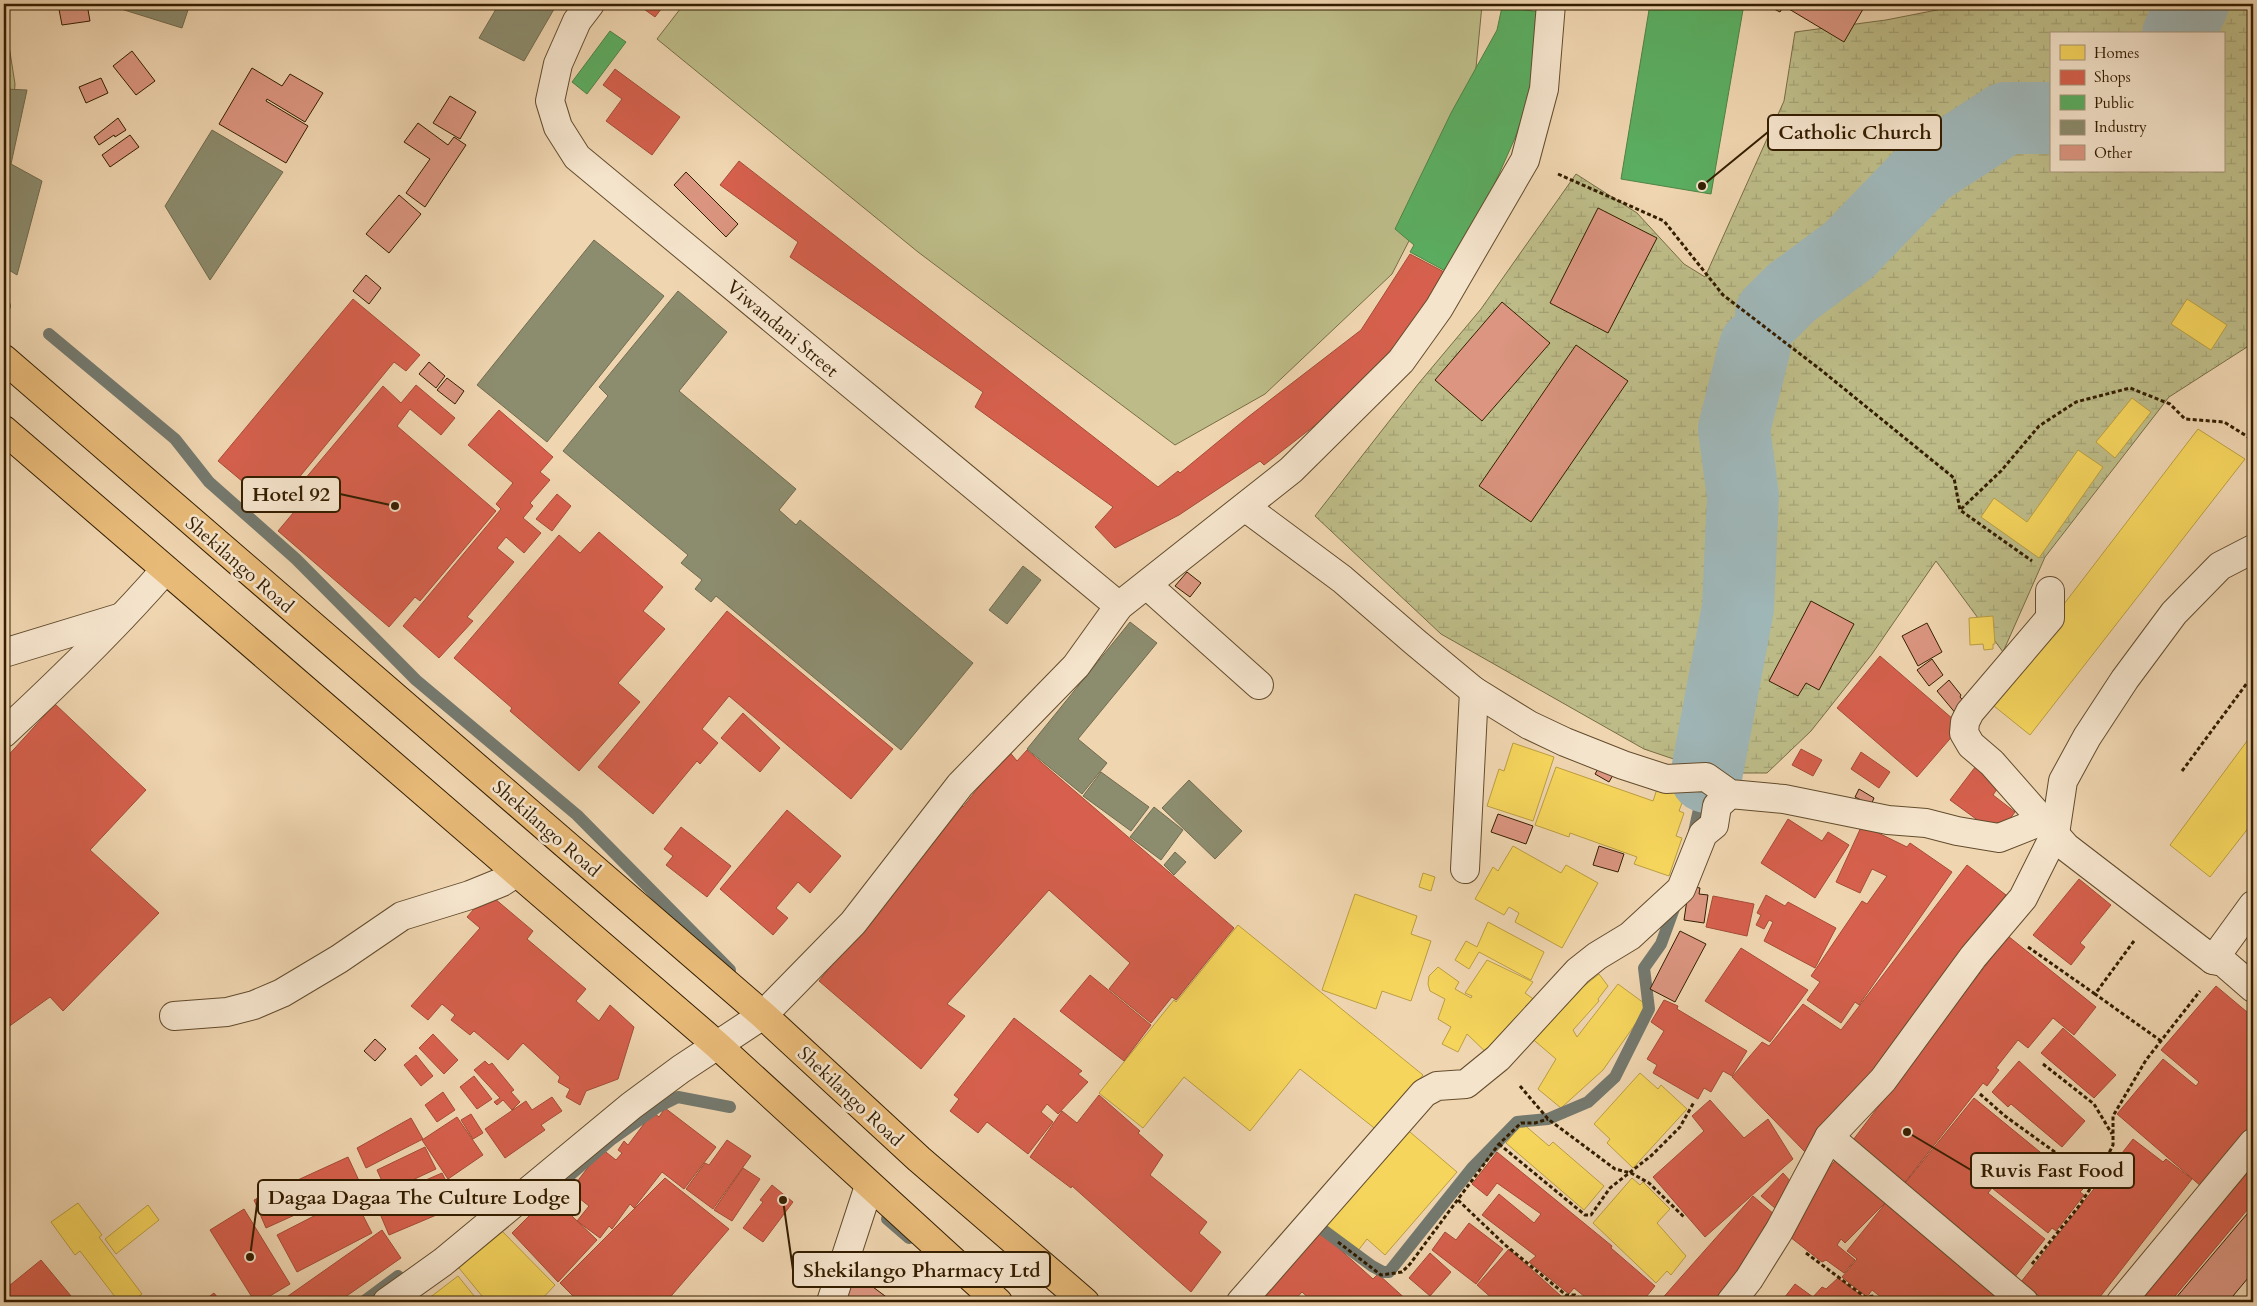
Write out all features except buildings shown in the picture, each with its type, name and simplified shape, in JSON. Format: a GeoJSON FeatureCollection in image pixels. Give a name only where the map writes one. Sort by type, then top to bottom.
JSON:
{"type":"FeatureCollection","features":[{"type":"Feature","properties":{"kind":"main road","name":"Shekilango Road"},"geometry":{"type":"LineString","coordinates":[[4,359],[763,1015],[919,1159],[1085,1302]]}},
{"type":"Feature","properties":{"kind":"main road"},"geometry":{"type":"LineString","coordinates":[[4,430],[717,1045],[998,1302]]}},
{"type":"Feature","properties":{"kind":"street","name":"Viwandani Street"},"geometry":{"type":"LineString","coordinates":[[590,4],[577,21],[558,64],[550,101],[558,127],[577,157],[1119,606]]}},
{"type":"Feature","properties":{"kind":"street"},"geometry":{"type":"LineString","coordinates":[[387,1302],[443,1262],[631,1106],[763,1015],[853,923],[960,785],[1076,666],[1119,606],[1291,470],[1401,361],[1439,308],[1525,160],[1544,90],[1551,4]]}},
{"type":"Feature","properties":{"kind":"street"},"geometry":{"type":"LineString","coordinates":[[1245,508],[1342,579],[1474,691],[1529,725],[1565,742],[1623,765],[1666,779],[1706,777],[1730,794],[1784,799],[1888,820],[1926,823],[1957,832],[1999,838],[2048,828]]}},
{"type":"Feature","properties":{"kind":"street"},"geometry":{"type":"LineString","coordinates":[[1732,1302],[1780,1233],[1830,1137],[1882,1080],[1974,957],[2023,898],[2063,781],[2087,737],[2125,679],[2174,613],[2220,566],[2253,549]]}},
{"type":"Feature","properties":{"kind":"street"},"geometry":{"type":"LineString","coordinates":[[4,733],[69,673],[126,616],[165,570]]}},
{"type":"Feature","properties":{"kind":"street"},"geometry":{"type":"LineString","coordinates":[[1147,585],[1259,685]]}},
{"type":"Feature","properties":{"kind":"street"},"geometry":{"type":"LineString","coordinates":[[2050,591],[2050,618],[1970,712],[1965,722],[1964,734],[1971,745],[1992,763],[2066,847],[2153,915],[2253,988]]}},
{"type":"Feature","properties":{"kind":"street"},"geometry":{"type":"LineString","coordinates":[[4,653],[126,616]]}},
{"type":"Feature","properties":{"kind":"street"},"geometry":{"type":"LineString","coordinates":[[1465,869],[1474,691]]}},
{"type":"Feature","properties":{"kind":"street"},"geometry":{"type":"LineString","coordinates":[[1241,1302],[1424,1094],[1437,1086],[1466,1084],[1498,1058],[1578,971],[1597,956],[1630,936],[1681,889],[1703,834],[1714,824],[1717,806],[1730,794]]}},
{"type":"Feature","properties":{"kind":"street"},"geometry":{"type":"LineString","coordinates":[[174,1016],[227,1012],[254,1005],[282,993],[339,959],[402,916],[470,895],[502,882],[516,872]]}},
{"type":"Feature","properties":{"kind":"street"},"geometry":{"type":"LineString","coordinates":[[2218,961],[2253,905]]}},
{"type":"Feature","properties":{"kind":"street"},"geometry":{"type":"LineString","coordinates":[[1830,1137],[1940,1232],[2018,1296]]}},
{"type":"Feature","properties":{"kind":"street"},"geometry":{"type":"LineString","coordinates":[[2121,1302],[2253,1143]]}},
{"type":"Feature","properties":{"kind":"street"},"geometry":{"type":"LineString","coordinates":[[831,1302],[869,1186]]}},
{"type":"Feature","properties":{"kind":"path"},"geometry":{"type":"LineString","coordinates":[[1525,160],[1664,221],[1723,295],[1821,370],[1954,478],[1960,510],[2045,570],[2050,591]]}},
{"type":"Feature","properties":{"kind":"path"},"geometry":{"type":"LineString","coordinates":[[1960,510],[2001,472],[2040,426],[2076,402],[2130,388],[2170,404],[2185,419],[2224,422],[2253,440]]}},
{"type":"Feature","properties":{"kind":"path"},"geometry":{"type":"LineString","coordinates":[[2182,771],[2253,675]]}},
{"type":"Feature","properties":{"kind":"path"},"geometry":{"type":"LineString","coordinates":[[2095,994],[2153,915]]}},
{"type":"Feature","properties":{"kind":"path"},"geometry":{"type":"LineString","coordinates":[[1999,927],[2161,1041]]}},
{"type":"Feature","properties":{"kind":"path"},"geometry":{"type":"LineString","coordinates":[[2018,1296],[2095,1181],[2113,1145],[2112,1116],[2146,1060],[2218,961]]}},
{"type":"Feature","properties":{"kind":"path"},"geometry":{"type":"LineString","coordinates":[[1498,1058],[1548,1119],[1615,1169],[1631,1173],[1649,1183],[1685,1218]]}},
{"type":"Feature","properties":{"kind":"path"},"geometry":{"type":"LineString","coordinates":[[2043,1064],[2094,1104],[2112,1135]]}},
{"type":"Feature","properties":{"kind":"path"},"geometry":{"type":"LineString","coordinates":[[1980,1094],[2005,1116],[2095,1181]]}},
{"type":"Feature","properties":{"kind":"path"},"geometry":{"type":"LineString","coordinates":[[1499,1144],[1587,1216],[1591,1215],[1610,1188],[1631,1173],[1680,1127],[1694,1102]]}},
{"type":"Feature","properties":{"kind":"path"},"geometry":{"type":"LineString","coordinates":[[1311,1221],[1381,1275],[1402,1272],[1410,1264],[1499,1144],[1521,1123],[1535,1124],[1548,1119]]}},
{"type":"Feature","properties":{"kind":"path"},"geometry":{"type":"LineString","coordinates":[[1458,1200],[1504,1244],[1566,1295],[1576,1295],[1585,1302]]}},
{"type":"Feature","properties":{"kind":"path"},"geometry":{"type":"LineString","coordinates":[[1780,1233],[1865,1297],[1874,1296],[1882,1302]]}},
{"type":"Feature","properties":{"kind":"green space"},"geometry":{"type":"Polygon","coordinates":[[[684,4],[1482,5],[1471,120],[1392,274],[1265,394],[1175,445],[918,252],[657,39],[684,4]]]}},
{"type":"Feature","properties":{"kind":"green space"},"geometry":{"type":"Polygon","coordinates":[[[1959,4],[2253,4],[2253,340],[2247,347],[2169,397],[2045,557],[2003,652],[1936,561],[1872,654],[1811,731],[1767,773],[1715,773],[1644,749],[1441,634],[1315,516],[1419,383],[1481,309],[1576,174],[1637,213],[1684,264],[1705,277],[1784,101],[1795,32],[1886,20],[1957,6],[1959,4]]]}},
{"type":"Feature","properties":{"kind":"green space"},"geometry":{"type":"Polygon","coordinates":[[[4,14],[15,84],[4,246],[4,14]]]}},
{"type":"Feature","properties":{"kind":"waterway"},"geometry":{"type":"LineString","coordinates":[[2179,32],[2193,4]]}},
{"type":"Feature","properties":{"kind":"waterway"},"geometry":{"type":"LineString","coordinates":[[1771,313],[1791,293],[1849,250],[1926,170],[2006,118],[2050,118]]}},
{"type":"Feature","properties":{"kind":"waterway"},"geometry":{"type":"LineString","coordinates":[[49,334],[175,439],[209,482],[296,559],[416,680],[577,815],[730,970]]}},
{"type":"Feature","properties":{"kind":"waterway"},"geometry":{"type":"LineString","coordinates":[[1706,777],[1738,608],[1743,496],[1734,429],[1755,346]]}},
{"type":"Feature","properties":{"kind":"waterway"},"geometry":{"type":"LineString","coordinates":[[1693,837],[1706,777]]}},
{"type":"Feature","properties":{"kind":"waterway"},"geometry":{"type":"LineString","coordinates":[[1311,1221],[1372,1266],[1383,1272],[1389,1272],[1472,1168],[1517,1122],[1548,1119],[1588,1102],[1615,1077],[1649,1009],[1644,968],[1661,944],[1676,903]]}},
{"type":"Feature","properties":{"kind":"waterway"},"geometry":{"type":"LineString","coordinates":[[552,1186],[569,1176],[612,1139],[656,1108],[678,1097],[730,1107]]}},
{"type":"Feature","properties":{"kind":"waterway"},"geometry":{"type":"LineString","coordinates":[[887,1219],[909,1238]]}},
{"type":"Feature","properties":{"kind":"waterway"},"geometry":{"type":"LineString","coordinates":[[363,1302],[398,1276]]}},
{"type":"Feature","properties":{"kind":"place","name":"Catholic Church"},"geometry":{"type":"Point","coordinates":[1702,186]}},
{"type":"Feature","properties":{"kind":"place","name":"Hotel 92"},"geometry":{"type":"Point","coordinates":[395,506]}},
{"type":"Feature","properties":{"kind":"place","name":"Ruvis Fast Food"},"geometry":{"type":"Point","coordinates":[1907,1132]}},
{"type":"Feature","properties":{"kind":"place","name":"Shekilango Pharmacy Ltd"},"geometry":{"type":"Point","coordinates":[783,1200]}},
{"type":"Feature","properties":{"kind":"place","name":"Dagaa Dagaa The Culture Lodge"},"geometry":{"type":"Point","coordinates":[250,1257]}}]}
